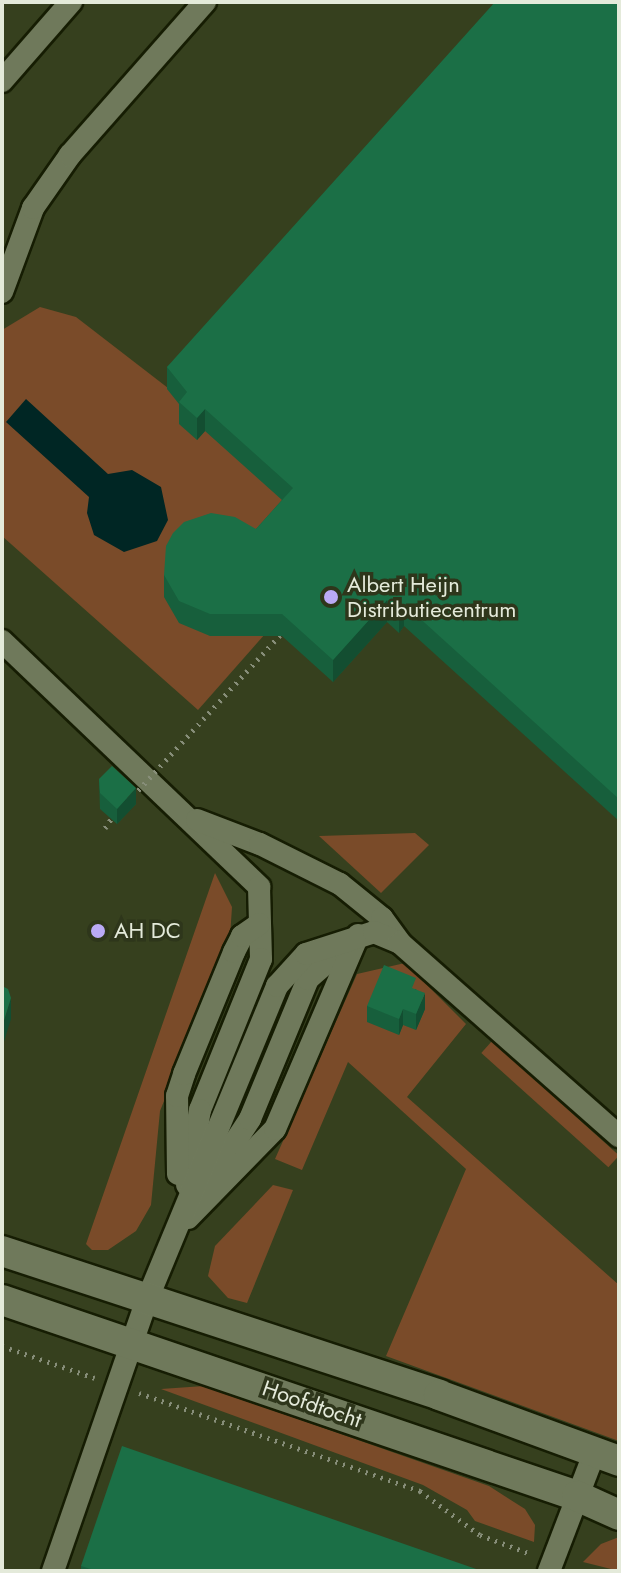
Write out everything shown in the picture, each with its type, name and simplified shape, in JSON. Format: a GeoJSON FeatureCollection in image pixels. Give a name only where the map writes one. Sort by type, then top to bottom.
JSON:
{"type":"FeatureCollection","features":[{"type":"Feature","properties":{"kind":"main road"},"geometry":{"type":"LineString","coordinates":[[2,1251],[607,1456]]}},
{"type":"Feature","properties":{"kind":"main road","name":"Hoofdtocht"},"geometry":{"type":"LineString","coordinates":[[2,1300],[577,1496],[619,1515]]}},
{"type":"Feature","properties":{"kind":"street"},"geometry":{"type":"LineString","coordinates":[[2,81],[71,2]]}},
{"type":"Feature","properties":{"kind":"street"},"geometry":{"type":"LineString","coordinates":[[2,292],[33,208],[70,155],[205,2]]}},
{"type":"Feature","properties":{"kind":"street"},"geometry":{"type":"LineString","coordinates":[[2,641],[259,887],[261,959],[200,1110],[179,1227]]}},
{"type":"Feature","properties":{"kind":"street"},"geometry":{"type":"LineString","coordinates":[[188,817],[260,844],[340,884],[382,918],[400,943],[619,1136]]}},
{"type":"Feature","properties":{"kind":"street"},"geometry":{"type":"LineString","coordinates":[[53,1571],[147,1300],[277,986],[306,954],[358,935],[374,932],[400,943]]}},
{"type":"Feature","properties":{"kind":"street"},"geometry":{"type":"LineString","coordinates":[[179,1227],[275,1129],[358,935]]}},
{"type":"Feature","properties":{"kind":"street"},"geometry":{"type":"LineString","coordinates":[[551,1566],[577,1496],[607,1456]]}},
{"type":"Feature","properties":{"kind":"path"},"geometry":{"type":"LineString","coordinates":[[121,808],[280,635]]}},
{"type":"Feature","properties":{"kind":"path"},"geometry":{"type":"LineString","coordinates":[[105,828],[111,819]]}},
{"type":"Feature","properties":{"kind":"path"},"geometry":{"type":"LineString","coordinates":[[2,1346],[420,1491],[480,1535],[551,1566]]}},
{"type":"Feature","properties":{"kind":"shaded area","name":"Albert Heijn Distributiecentrum"},"geometry":{"type":"Polygon","coordinates":[[[2,2],[619,2],[619,1571],[2,1571],[2,2]]]}},
{"type":"Feature","properties":{"kind":"shaded area"},"geometry":{"type":"Polygon","coordinates":[[[40,307],[76,317],[168,388],[338,551],[198,710],[2,536],[2,330],[40,307]]]}},
{"type":"Feature","properties":{"kind":"shaded area"},"geometry":{"type":"Polygon","coordinates":[[[415,833],[429,845],[381,893],[319,836],[415,833]]]}},
{"type":"Feature","properties":{"kind":"shaded area"},"geometry":{"type":"Polygon","coordinates":[[[215,873],[232,907],[230,937],[160,1111],[151,1205],[136,1231],[108,1250],[92,1250],[86,1244],[215,873]]]}},
{"type":"Feature","properties":{"kind":"shaded area"},"geometry":{"type":"Polygon","coordinates":[[[405,963],[466,1024],[407,1097],[619,1285],[619,1441],[386,1356],[466,1169],[348,1062],[302,1170],[275,1159],[357,974],[405,963]]]}},
{"type":"Feature","properties":{"kind":"shaded area"},"geometry":{"type":"Polygon","coordinates":[[[492,1041],[619,1155],[608,1167],[481,1053],[492,1041]]]}},
{"type":"Feature","properties":{"kind":"shaded area"},"geometry":{"type":"Polygon","coordinates":[[[273,1185],[293,1190],[247,1303],[228,1298],[208,1276],[215,1246],[273,1185]]]}},
{"type":"Feature","properties":{"kind":"shaded area"},"geometry":{"type":"Polygon","coordinates":[[[204,1386],[489,1486],[525,1509],[535,1525],[534,1542],[475,1521],[467,1510],[423,1485],[161,1389],[204,1386]]]}},
{"type":"Feature","properties":{"kind":"shaded area"},"geometry":{"type":"Polygon","coordinates":[[[619,1537],[619,1571],[583,1562],[601,1544],[619,1537]]]}},
{"type":"Feature","properties":{"kind":"water"},"geometry":{"type":"Polygon","coordinates":[[[26,399],[108,474],[132,470],[161,487],[168,520],[157,541],[124,552],[94,535],[87,513],[89,497],[6,422],[26,399]]]}},
{"type":"Feature","properties":{"kind":"building"},"geometry":{"type":"Polygon","coordinates":[[[495,2],[619,2],[619,799],[404,604],[399,611],[387,600],[333,660],[282,614],[210,614],[179,601],[164,575],[166,546],[184,522],[211,513],[235,517],[256,529],[293,488],[205,409],[197,418],[179,402],[187,392],[167,367],[495,2]]]}},
{"type":"Feature","properties":{"kind":"building"},"geometry":{"type":"Polygon","coordinates":[[[112,766],[136,788],[117,809],[100,793],[99,779],[112,766]]]}},
{"type":"Feature","properties":{"kind":"building"},"geometry":{"type":"Polygon","coordinates":[[[384,965],[416,978],[412,988],[425,993],[416,1014],[403,1009],[399,1019],[367,1006],[384,965]]]}},
{"type":"Feature","properties":{"kind":"building"},"geometry":{"type":"Polygon","coordinates":[[[2,986],[8,989],[11,998],[2,1027],[2,986]]]}},
{"type":"Feature","properties":{"kind":"building"},"geometry":{"type":"Polygon","coordinates":[[[122,1446],[479,1570],[97,1571],[81,1566],[122,1446]]]}},
{"type":"Feature","properties":{"kind":"place","name":"Albert Heijn Distributiecentrum"},"geometry":{"type":"Point","coordinates":[331,597]}},
{"type":"Feature","properties":{"kind":"place","name":"AH DC"},"geometry":{"type":"Point","coordinates":[98,931]}}]}
